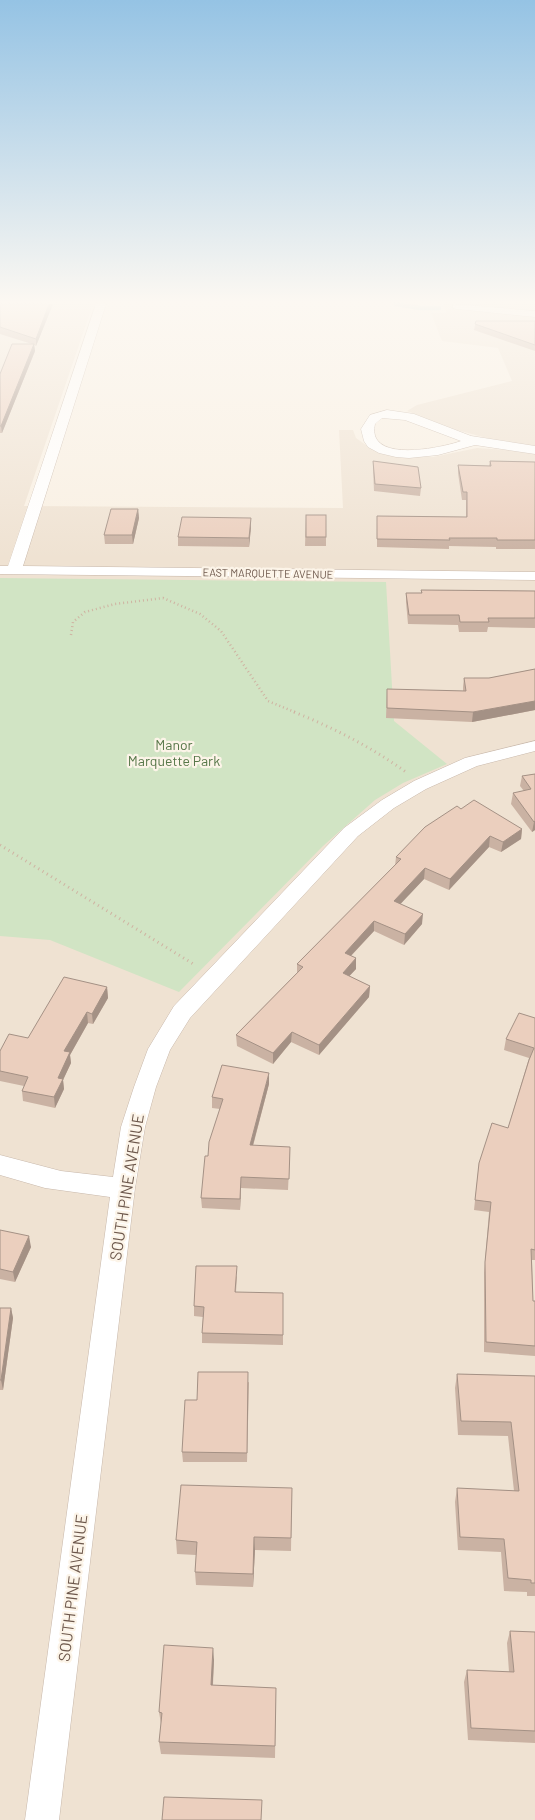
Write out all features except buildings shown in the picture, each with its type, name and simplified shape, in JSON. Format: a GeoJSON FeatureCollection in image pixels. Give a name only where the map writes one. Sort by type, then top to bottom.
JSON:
{"type":"FeatureCollection","features":[{"type":"Feature","properties":{"kind":"street"},"geometry":{"type":"LineString","coordinates":[[7,570],[71,389]]}},
{"type":"Feature","properties":{"kind":"street"},"geometry":{"type":"LineString","coordinates":[[475,440],[462,446],[433,452],[400,453],[373,444],[369,440],[367,432],[370,420],[374,417],[395,414],[408,416],[449,433],[475,440],[535,450]]}},
{"type":"Feature","properties":{"kind":"street","name":"EAST MARQUETTE AVENUE"},"geometry":{"type":"LineString","coordinates":[[7,570],[535,576]]}},
{"type":"Feature","properties":{"kind":"street","name":"SOUTH PINE AVENUE"},"geometry":{"type":"LineString","coordinates":[[42,1820],[123,1188],[133,1127],[145,1087],[160,1049],[182,1012],[351,832],[388,804],[420,785],[470,762],[535,746]]}},
{"type":"Feature","properties":{"kind":"street"},"geometry":{"type":"LineString","coordinates":[[0,1165],[17,1171],[88,1186],[123,1188]]}},
{"type":"Feature","properties":{"kind":"path"},"geometry":{"type":"LineString","coordinates":[[71,635],[73,622],[85,612],[115,604],[163,598],[200,614],[221,631],[268,701],[334,728],[382,755],[408,774]]}},
{"type":"Feature","properties":{"kind":"path"},"geometry":{"type":"LineString","coordinates":[[0,845],[189,962],[216,975]]}},
{"type":"Feature","properties":{"kind":"shaded area"},"geometry":{"type":"Polygon","coordinates":[[[0,389],[64,389],[24,506],[343,508],[339,430],[353,430],[356,438],[370,448],[403,457],[433,457],[477,448],[520,451],[498,441],[453,429],[407,411],[417,405],[481,389],[535,389],[535,1820],[0,1820],[0,389]]]}},
{"type":"Feature","properties":{"kind":"green space","name":"Manor Marquette Park"},"geometry":{"type":"Polygon","coordinates":[[[0,578],[386,582],[394,721],[447,764],[403,783],[375,800],[323,846],[179,992],[50,940],[0,936],[0,578]]]}}]}
